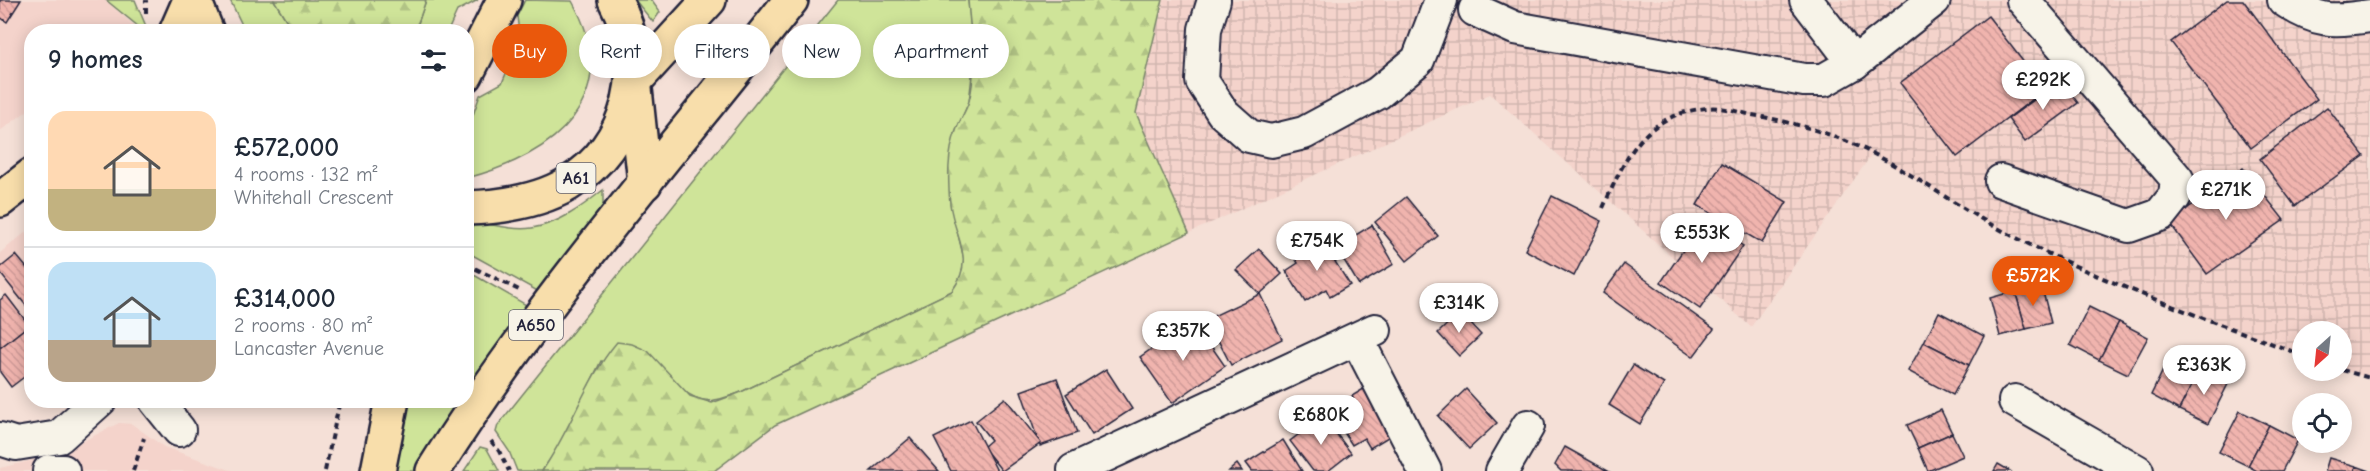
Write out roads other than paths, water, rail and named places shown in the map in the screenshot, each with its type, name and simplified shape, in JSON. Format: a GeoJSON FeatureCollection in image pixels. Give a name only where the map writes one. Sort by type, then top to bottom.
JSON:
{"type":"FeatureCollection","features":[{"type":"Feature","properties":{"kind":"main road"},"geometry":{"type":"LineString","coordinates":[[180,24],[192,0]]}},
{"type":"Feature","properties":{"kind":"main road"},"geometry":{"type":"LineString","coordinates":[[192,0],[203,24]]}},
{"type":"Feature","properties":{"kind":"main road"},"geometry":{"type":"LineString","coordinates":[[474,59],[504,0]]}},
{"type":"Feature","properties":{"kind":"main road","name":"A61"},"geometry":{"type":"LineString","coordinates":[[474,207],[516,203],[567,184],[585,172],[612,141],[629,106],[634,82],[627,32],[615,0]]}},
{"type":"Feature","properties":{"kind":"main road","name":"A61"},"geometry":{"type":"LineString","coordinates":[[634,82],[709,0]]}},
{"type":"Feature","properties":{"kind":"main road","name":"A650"},"geometry":{"type":"LineString","coordinates":[[433,471],[493,382],[645,183],[791,0]]}},
{"type":"Feature","properties":{"kind":"main road"},"geometry":{"type":"LineString","coordinates":[[634,82],[640,118],[645,183]]}},
{"type":"Feature","properties":{"kind":"main road"},"geometry":{"type":"LineString","coordinates":[[0,200],[24,181]]}},
{"type":"Feature","properties":{"kind":"main road"},"geometry":{"type":"LineString","coordinates":[[378,471],[390,408]]}},
{"type":"Feature","properties":{"kind":"street"},"geometry":{"type":"LineString","coordinates":[[1214,0],[1205,29],[1202,81],[1222,113],[1249,136],[1271,141],[1304,134],[1378,93],[1410,67],[1418,60],[1441,0]]}},
{"type":"Feature","properties":{"kind":"street"},"geometry":{"type":"LineString","coordinates":[[1475,10],[1515,28],[1804,80],[1824,80],[1854,63],[1934,0]]}},
{"type":"Feature","properties":{"kind":"street"},"geometry":{"type":"LineString","coordinates":[[2001,181],[2129,226],[2160,215],[2175,196],[2177,179],[2023,0]]}},
{"type":"Feature","properties":{"kind":"street"},"geometry":{"type":"LineString","coordinates":[[2284,0],[2300,11],[2334,21],[2370,16]]}},
{"type":"Feature","properties":{"kind":"street"},"geometry":{"type":"LineString","coordinates":[[1813,3],[1854,63]]}},
{"type":"Feature","properties":{"kind":"street"},"geometry":{"type":"LineString","coordinates":[[1074,470],[1107,462],[1366,334],[1425,471]]}},
{"type":"Feature","properties":{"kind":"street"},"geometry":{"type":"LineString","coordinates":[[2015,401],[2137,471]]}},
{"type":"Feature","properties":{"kind":"street"},"geometry":{"type":"LineString","coordinates":[[0,439],[15,444],[59,437],[91,408]]}},
{"type":"Feature","properties":{"kind":"street"},"geometry":{"type":"LineString","coordinates":[[161,408],[178,430]]}},
{"type":"Feature","properties":{"kind":"street"},"geometry":{"type":"LineString","coordinates":[[1502,471],[1528,426]]}},
{"type":"Feature","properties":{"kind":"street"},"geometry":{"type":"LineString","coordinates":[[49,471],[63,471]]}}]}
